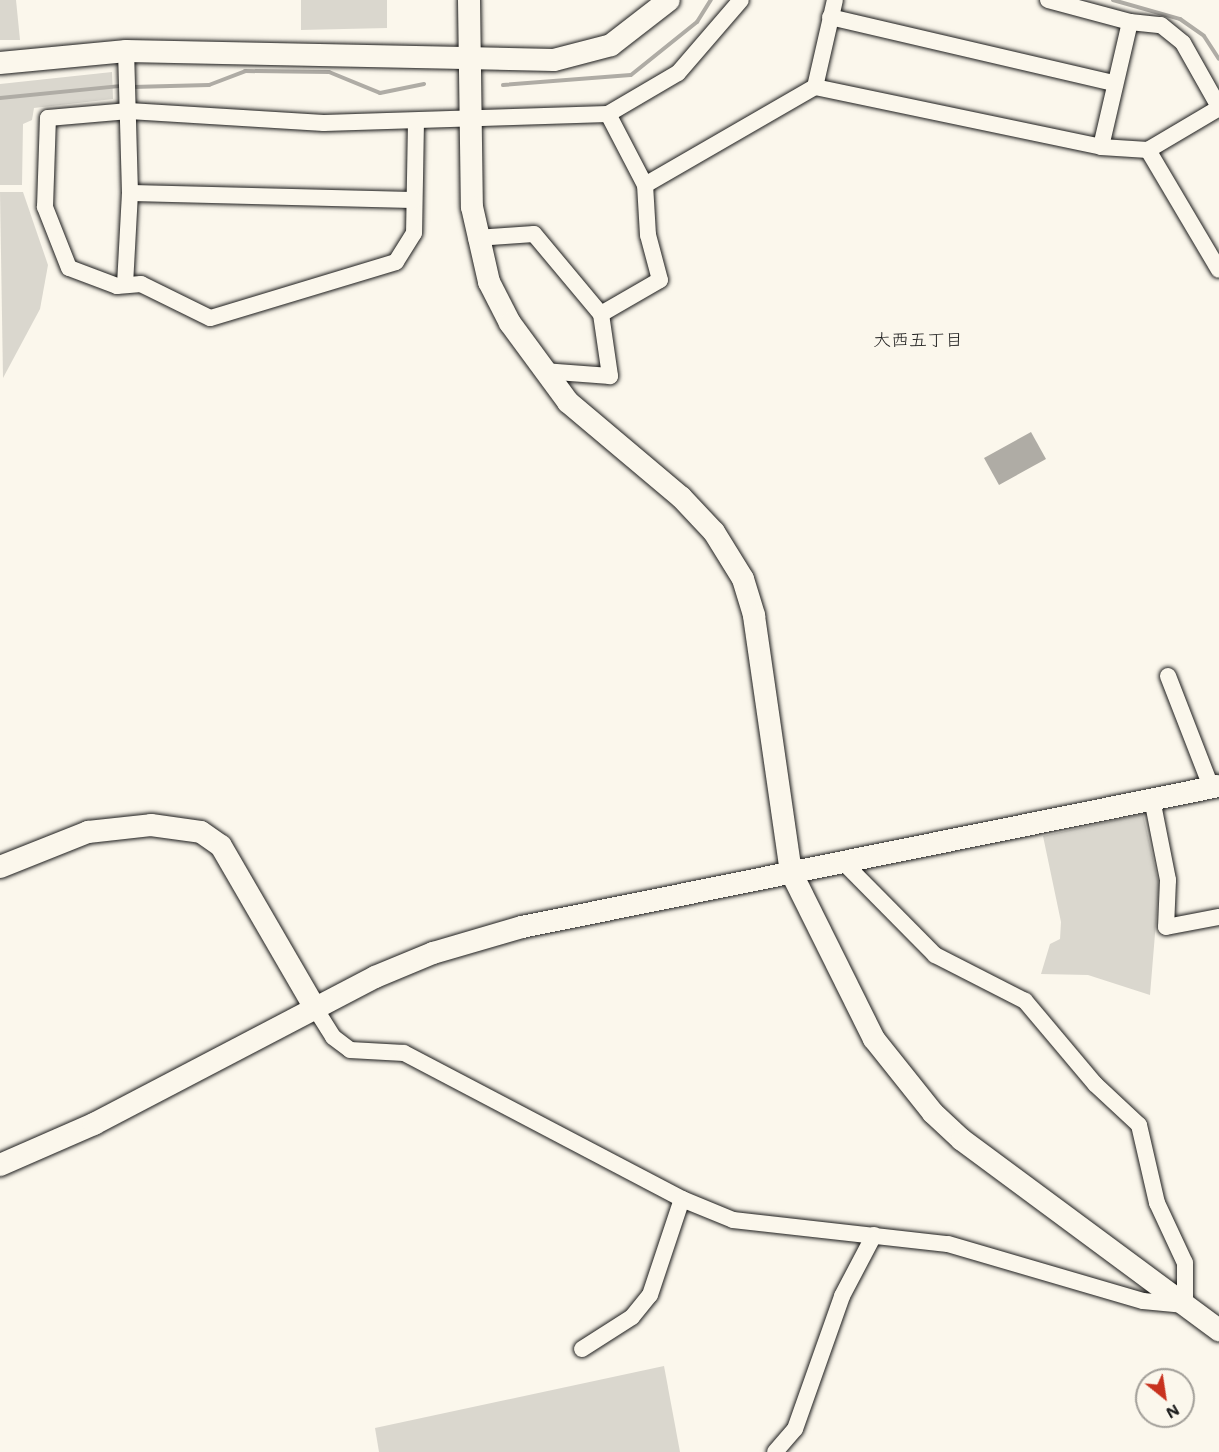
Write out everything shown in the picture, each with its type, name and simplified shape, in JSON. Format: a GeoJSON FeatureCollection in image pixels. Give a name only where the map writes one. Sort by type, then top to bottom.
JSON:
{"type":"FeatureCollection","features":[{"type":"Feature","properties":{"kind":"street"},"geometry":{"type":"LineString","coordinates":[[469,0],[468,59],[476,238],[499,305],[543,371],[594,427],[681,497],[714,532],[743,579],[754,616],[791,872],[874,1039],[933,1113],[1219,1330]]}},
{"type":"Feature","properties":{"kind":"street"},"geometry":{"type":"LineString","coordinates":[[0,63],[126,51],[554,60],[586,54],[632,33],[669,0]]}},
{"type":"Feature","properties":{"kind":"street"},"geometry":{"type":"LineString","coordinates":[[416,121],[414,200],[408,248],[396,262],[374,273],[210,318],[141,284],[125,285],[89,279],[69,268],[45,207],[48,118],[128,104],[324,123],[608,114],[678,73],[741,0]]}},
{"type":"Feature","properties":{"kind":"street"},"geometry":{"type":"LineString","coordinates":[[815,87],[835,0]]}},
{"type":"Feature","properties":{"kind":"street"},"geometry":{"type":"LineString","coordinates":[[645,185],[815,87],[1101,147],[1148,150],[1219,108],[1183,43],[1161,25],[1130,22],[1048,0]]}},
{"type":"Feature","properties":{"kind":"street"},"geometry":{"type":"LineString","coordinates":[[830,17],[1114,83]]}},
{"type":"Feature","properties":{"kind":"street"},"geometry":{"type":"LineString","coordinates":[[1101,147],[1114,83],[1130,22]]}},
{"type":"Feature","properties":{"kind":"street"},"geometry":{"type":"LineString","coordinates":[[125,285],[130,193],[126,51]]}},
{"type":"Feature","properties":{"kind":"street"},"geometry":{"type":"LineString","coordinates":[[601,314],[660,280],[648,235],[645,185],[608,114]]}},
{"type":"Feature","properties":{"kind":"street"},"geometry":{"type":"LineString","coordinates":[[1148,150],[1219,270]]}},
{"type":"Feature","properties":{"kind":"street"},"geometry":{"type":"LineString","coordinates":[[130,193],[414,200]]}},
{"type":"Feature","properties":{"kind":"street"},"geometry":{"type":"LineString","coordinates":[[476,238],[534,234],[601,314],[610,375],[543,371]]}},
{"type":"Feature","properties":{"kind":"street"},"geometry":{"type":"LineString","coordinates":[[0,1165],[94,1124],[315,1008],[433,953],[522,927],[1215,786],[1168,676]]}},
{"type":"Feature","properties":{"kind":"street"},"geometry":{"type":"LineString","coordinates":[[1152,799],[1168,880],[1166,927],[1219,917]]}},
{"type":"Feature","properties":{"kind":"street"},"geometry":{"type":"LineString","coordinates":[[0,867],[88,832],[151,825],[201,832],[221,846],[333,1037],[350,1050],[404,1053],[682,1199],[733,1220],[948,1244],[1143,1301],[1185,1305]]}},
{"type":"Feature","properties":{"kind":"street"},"geometry":{"type":"LineString","coordinates":[[842,861],[936,955],[1024,1001],[1095,1084],[1139,1125],[1156,1203],[1185,1263],[1185,1305]]}},
{"type":"Feature","properties":{"kind":"street"},"geometry":{"type":"LineString","coordinates":[[582,1349],[632,1317],[650,1295],[682,1199]]}},
{"type":"Feature","properties":{"kind":"street"},"geometry":{"type":"LineString","coordinates":[[775,1452],[795,1429],[842,1296],[874,1235]]}},
{"type":"Feature","properties":{"kind":"shaded area"},"geometry":{"type":"Polygon","coordinates":[[[0,0],[16,0],[20,40],[0,40],[0,0]]]}},
{"type":"Feature","properties":{"kind":"shaded area"},"geometry":{"type":"Polygon","coordinates":[[[301,0],[387,0],[387,28],[301,30],[301,0]]]}},
{"type":"Feature","properties":{"kind":"shaded area"},"geometry":{"type":"Polygon","coordinates":[[[112,72],[113,99],[34,108],[32,120],[23,124],[22,185],[0,185],[0,84],[112,72]]]}},
{"type":"Feature","properties":{"kind":"shaded area"},"geometry":{"type":"Polygon","coordinates":[[[0,192],[23,192],[48,265],[40,309],[3,378],[0,192]]]}},
{"type":"Feature","properties":{"kind":"shaded area"},"geometry":{"type":"Polygon","coordinates":[[[1031,432],[1046,459],[999,485],[984,458],[1031,432]]]}},
{"type":"Feature","properties":{"kind":"shaded area"},"geometry":{"type":"Polygon","coordinates":[[[1143,814],[1159,885],[1150,995],[1088,975],[1041,974],[1050,944],[1060,939],[1061,922],[1043,836],[1143,814]]]}},
{"type":"Feature","properties":{"kind":"shaded area"},"geometry":{"type":"Polygon","coordinates":[[[664,1366],[680,1452],[379,1452],[375,1428],[664,1366]]]}},
{"type":"Feature","properties":{"kind":"waterway"},"geometry":{"type":"LineString","coordinates":[[503,85],[631,75],[697,22],[711,0]]}},
{"type":"Feature","properties":{"kind":"waterway"},"geometry":{"type":"LineString","coordinates":[[1113,0],[1180,19],[1204,36],[1219,59]]}},
{"type":"Feature","properties":{"kind":"waterway"},"geometry":{"type":"LineString","coordinates":[[132,87],[209,85],[245,71],[329,72],[380,93],[424,84]]}},
{"type":"Feature","properties":{"kind":"waterway"},"geometry":{"type":"LineString","coordinates":[[0,98],[121,86]]}},
{"type":"Feature","properties":{"kind":"district","name":"大西五丁目"},"geometry":{"type":"Point","coordinates":[918,339]}}]}
